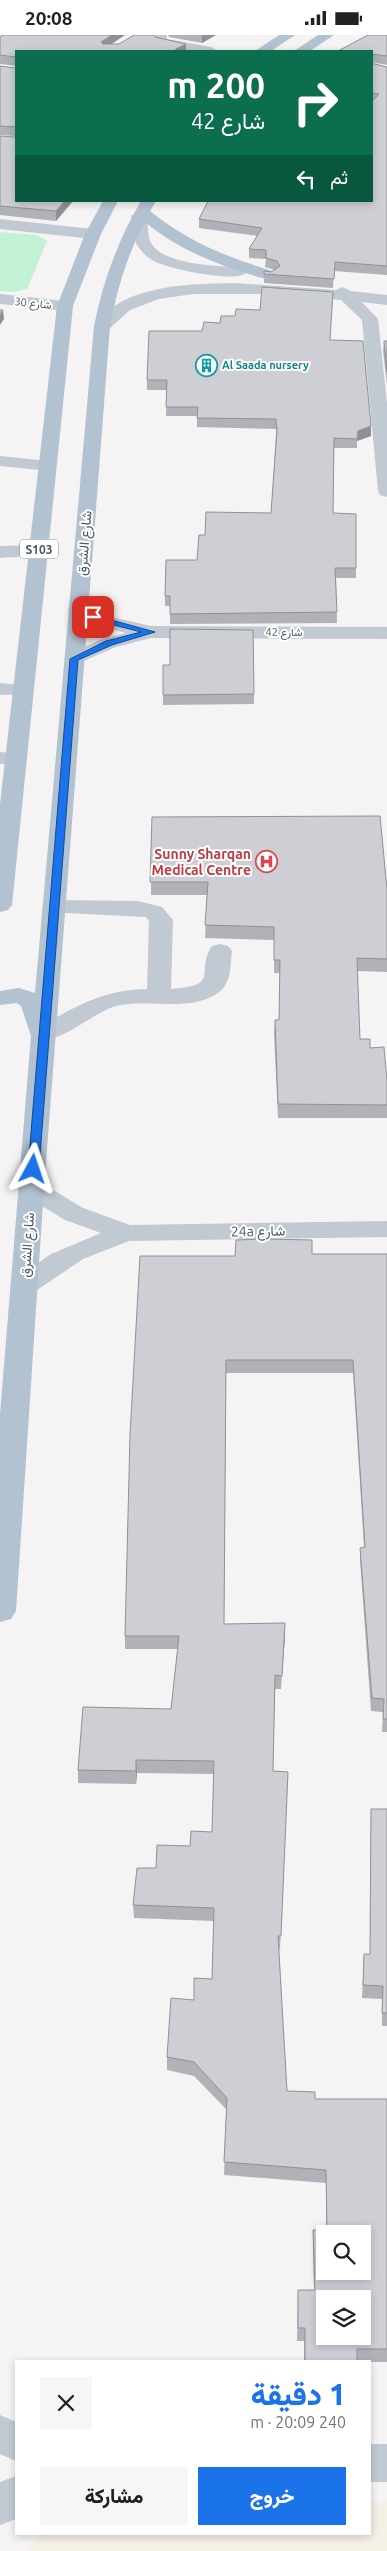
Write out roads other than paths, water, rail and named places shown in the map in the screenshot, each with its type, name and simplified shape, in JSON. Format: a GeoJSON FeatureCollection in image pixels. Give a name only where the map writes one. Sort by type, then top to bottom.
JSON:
{"type":"FeatureCollection","features":[{"type":"Feature","properties":{"kind":"main road"},"geometry":{"type":"LineString","coordinates":[[264,50],[288,35]]}},
{"type":"Feature","properties":{"kind":"main road"},"geometry":{"type":"LineString","coordinates":[[308,50],[327,35]]}},
{"type":"Feature","properties":{"kind":"main road","name":"S103"},"geometry":{"type":"LineString","coordinates":[[0,905],[8,759],[23,690],[66,306],[93,234],[110,202]]}},
{"type":"Feature","properties":{"kind":"main road"},"geometry":{"type":"LineString","coordinates":[[144,210],[158,225],[224,259],[270,275]]}},
{"type":"Feature","properties":{"kind":"main road","name":"شارع الشرق"},"geometry":{"type":"LineString","coordinates":[[0,1611],[78,610],[70,527],[108,296],[116,267],[128,237],[144,210]]}},
{"type":"Feature","properties":{"kind":"main road"},"geometry":{"type":"LineString","coordinates":[[47,470],[53,519],[70,527]]}},
{"type":"Feature","properties":{"kind":"main road"},"geometry":{"type":"LineString","coordinates":[[0,997],[11,995],[29,999],[33,1004],[45,1039]]}},
{"type":"Feature","properties":{"kind":"street"},"geometry":{"type":"LineString","coordinates":[[160,35],[158,39],[177,45],[216,47]]}},
{"type":"Feature","properties":{"kind":"street"},"geometry":{"type":"LineString","coordinates":[[177,45],[194,35]]}},
{"type":"Feature","properties":{"kind":"street"},"geometry":{"type":"LineString","coordinates":[[144,210],[146,246],[156,255],[196,268],[387,284]]}},
{"type":"Feature","properties":{"kind":"street"},"geometry":{"type":"LineString","coordinates":[[0,224],[93,234]]}},
{"type":"Feature","properties":{"kind":"street"},"geometry":{"type":"LineString","coordinates":[[102,327],[111,315],[127,304],[150,296],[177,290],[239,287],[387,300]]}},
{"type":"Feature","properties":{"kind":"street"},"geometry":{"type":"LineString","coordinates":[[387,291],[347,289],[342,292],[370,319],[387,491]]}},
{"type":"Feature","properties":{"kind":"street","name":"شارع 30"},"geometry":{"type":"LineString","coordinates":[[0,299],[66,306]]}},
{"type":"Feature","properties":{"kind":"street"},"geometry":{"type":"LineString","coordinates":[[370,319],[387,308]]}},
{"type":"Feature","properties":{"kind":"street"},"geometry":{"type":"LineString","coordinates":[[0,461],[47,470]]}},
{"type":"Feature","properties":{"kind":"street"},"geometry":{"type":"LineString","coordinates":[[0,552],[39,551]]}},
{"type":"Feature","properties":{"kind":"street","name":"شارع 42"},"geometry":{"type":"LineString","coordinates":[[78,610],[110,623],[151,632],[387,633]]}},
{"type":"Feature","properties":{"kind":"street","name":"شارع 42"},"geometry":{"type":"LineString","coordinates":[[74,659],[109,643],[151,632]]}},
{"type":"Feature","properties":{"kind":"street"},"geometry":{"type":"LineString","coordinates":[[0,689],[23,690]]}},
{"type":"Feature","properties":{"kind":"street"},"geometry":{"type":"LineString","coordinates":[[55,907],[138,907],[147,909],[159,916],[161,921],[159,995]]}},
{"type":"Feature","properties":{"kind":"street"},"geometry":{"type":"LineString","coordinates":[[45,1039],[102,1002],[129,996],[196,994],[213,986],[217,980],[220,951]]}},
{"type":"Feature","properties":{"kind":"street","name":"24a شارع"},"geometry":{"type":"LineString","coordinates":[[32,1187],[74,1214],[128,1233]]}},
{"type":"Feature","properties":{"kind":"street","name":"24a شارع"},"geometry":{"type":"LineString","coordinates":[[24,1286],[44,1269],[69,1254],[97,1242],[128,1233],[387,1229]]}},
{"type":"Feature","properties":{"kind":"street"},"geometry":{"type":"LineString","coordinates":[[0,2434],[15,2442]]}},
{"type":"Feature","properties":{"kind":"street"},"geometry":{"type":"LineString","coordinates":[[371,2463],[387,2463]]}},
{"type":"Feature","properties":{"kind":"street"},"geometry":{"type":"LineString","coordinates":[[0,2506],[15,2496]]}},
{"type":"Feature","properties":{"kind":"place","name":"Al Saada nursery"},"geometry":{"type":"Point","coordinates":[206,365]}},
{"type":"Feature","properties":{"kind":"place","name":"Sunny Sharqan Medical Centre"},"geometry":{"type":"Point","coordinates":[267,862]}}]}
